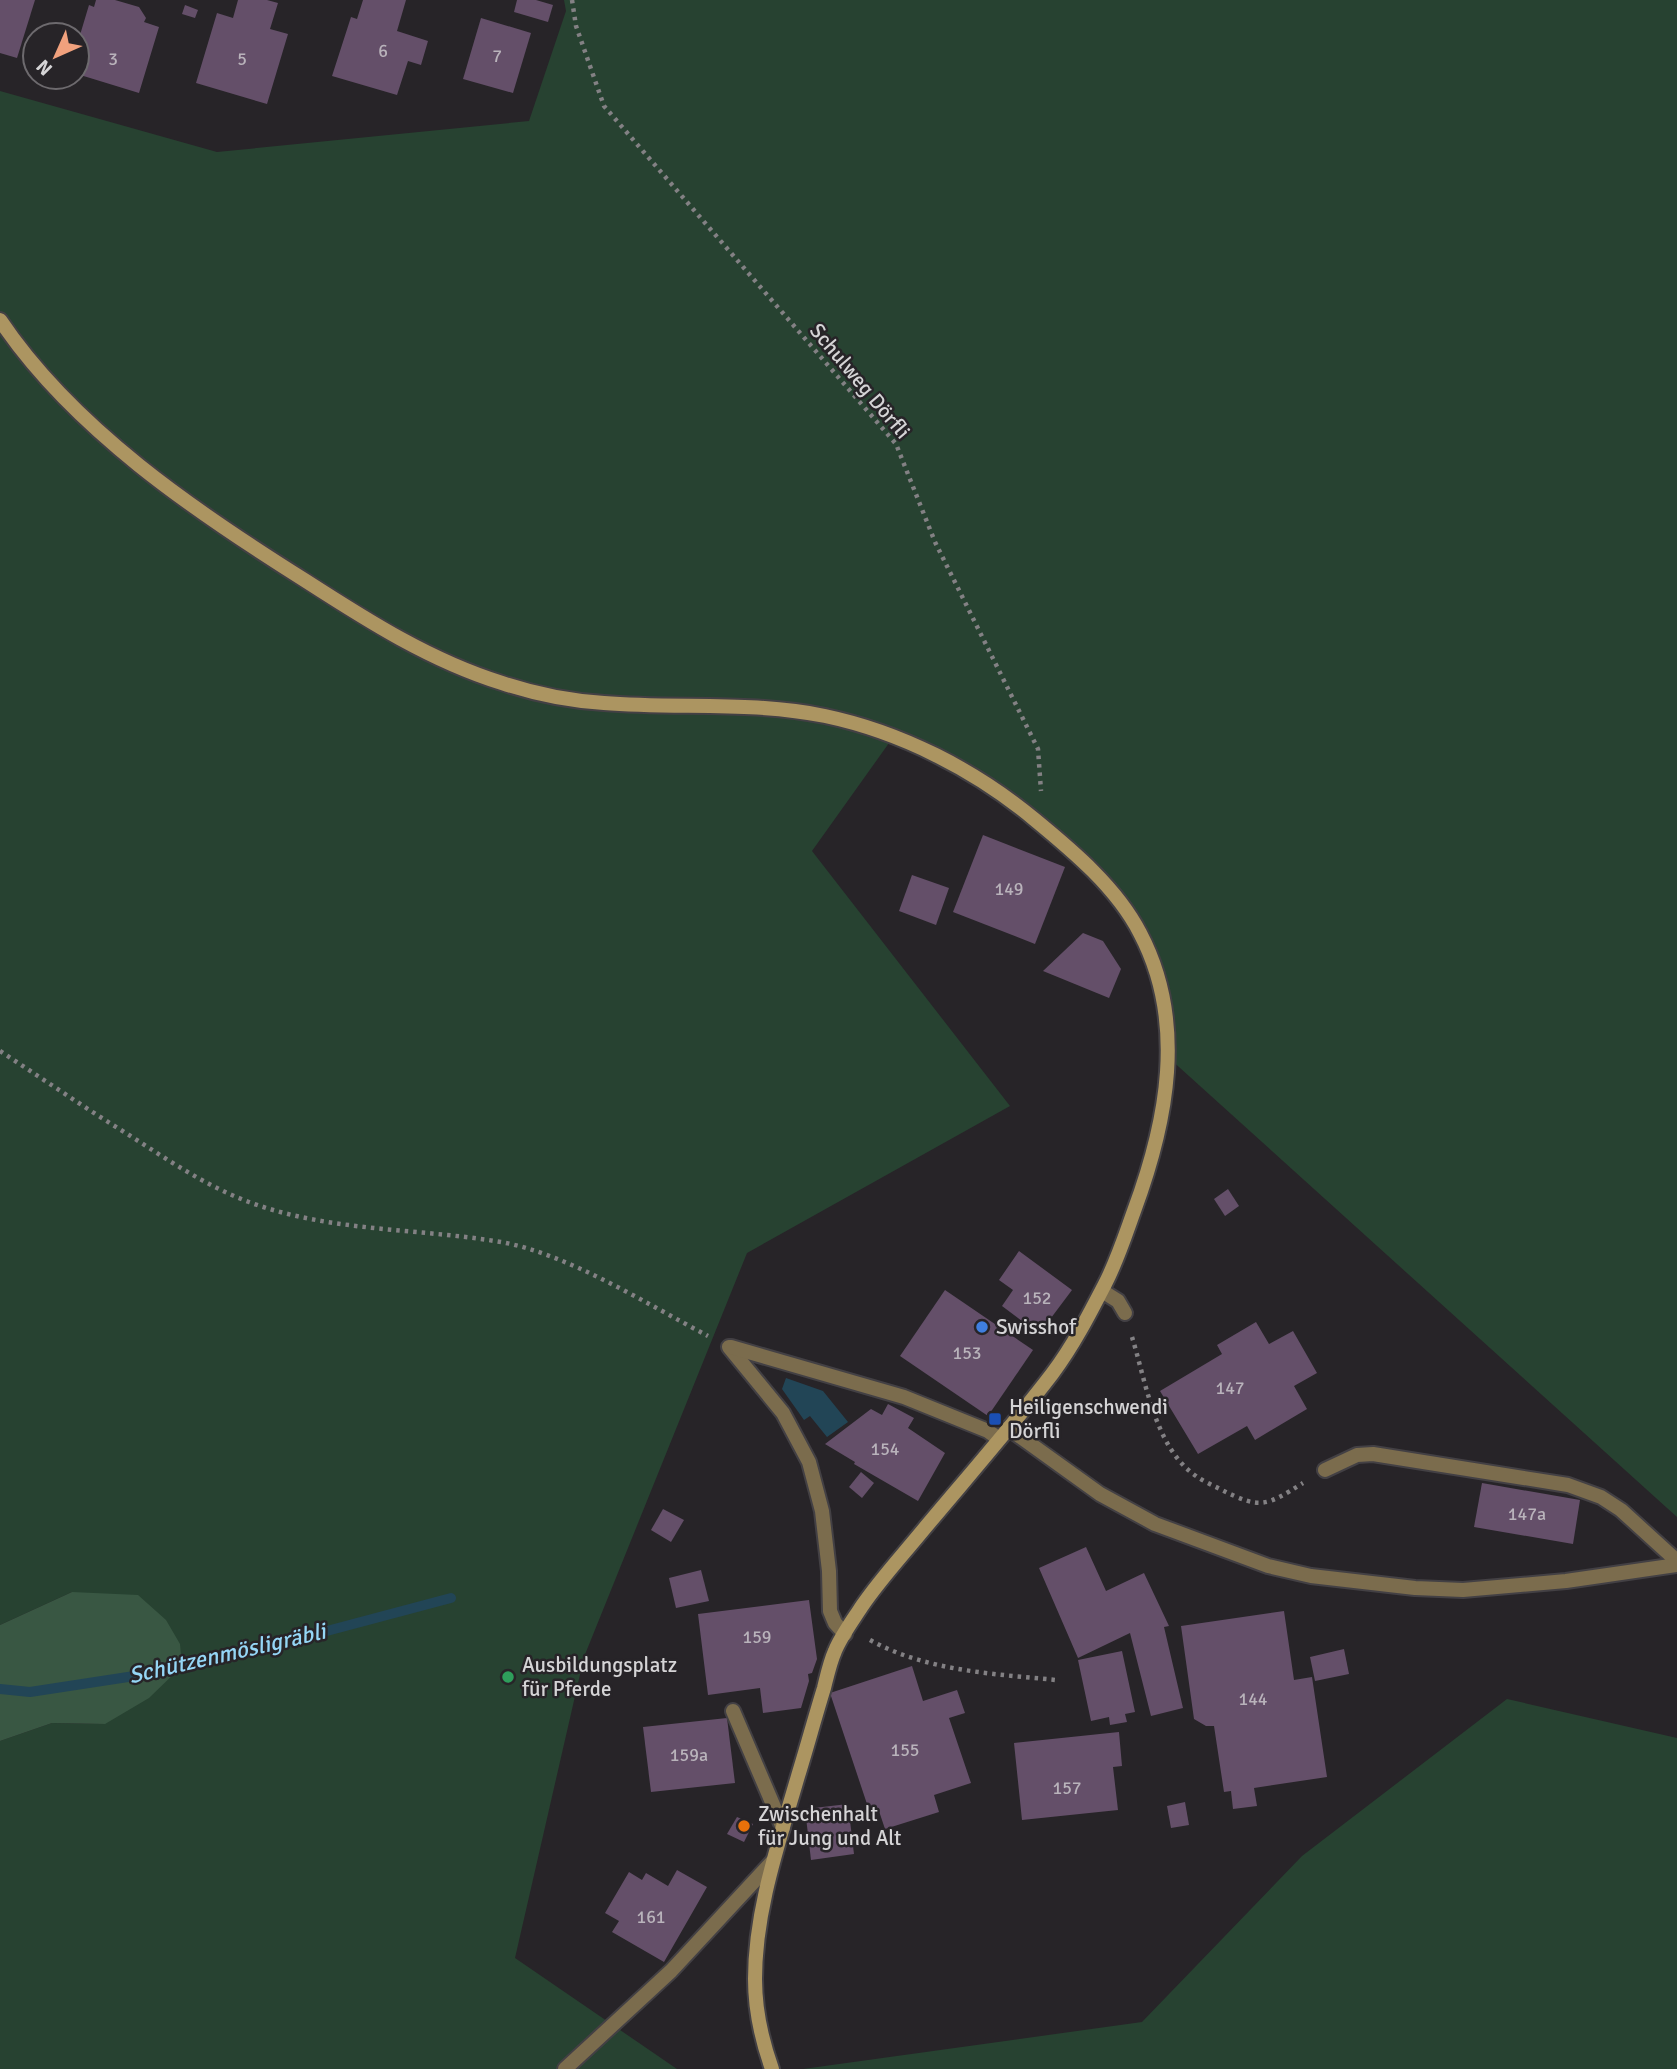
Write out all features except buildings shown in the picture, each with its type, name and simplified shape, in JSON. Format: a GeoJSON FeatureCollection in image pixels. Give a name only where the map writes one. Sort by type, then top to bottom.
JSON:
{"type":"FeatureCollection","features":[{"type":"Feature","properties":{"kind":"street"},"geometry":{"type":"LineString","coordinates":[[0,320],[32,363],[59,392],[132,460],[233,535],[351,610],[416,647],[504,684],[568,700],[607,704],[770,709],[815,714],[894,736],[942,758],[992,788],[1044,827],[1087,866],[1119,902],[1138,929],[1151,957],[1168,1023],[1168,1069],[1156,1143],[1118,1256],[1102,1291],[1063,1358],[882,1579],[835,1649],[772,1862],[758,1942],[755,1982],[760,2021],[772,2069]]}},
{"type":"Feature","properties":{"kind":"street"},"geometry":{"type":"LineString","coordinates":[[1102,1291],[1118,1301],[1125,1313]]}},
{"type":"Feature","properties":{"kind":"street"},"geometry":{"type":"LineString","coordinates":[[729,1347],[904,1397],[988,1431],[1004,1433],[1100,1494],[1155,1524],[1268,1566],[1311,1576],[1415,1588],[1463,1590],[1566,1581],[1677,1563]]}},
{"type":"Feature","properties":{"kind":"street"},"geometry":{"type":"LineString","coordinates":[[729,1347],[783,1413],[808,1462],[822,1511],[829,1572],[830,1611],[835,1623],[846,1631]]}},
{"type":"Feature","properties":{"kind":"street"},"geometry":{"type":"LineString","coordinates":[[1325,1470],[1357,1455],[1373,1454],[1568,1485],[1601,1497],[1621,1510],[1677,1563]]}},
{"type":"Feature","properties":{"kind":"street"},"geometry":{"type":"LineString","coordinates":[[733,1711],[783,1828]]}},
{"type":"Feature","properties":{"kind":"street"},"geometry":{"type":"LineString","coordinates":[[565,2069],[671,1970],[772,1862]]}},
{"type":"Feature","properties":{"kind":"path","name":"Schulweg Dörfli"},"geometry":{"type":"LineString","coordinates":[[572,0],[576,26],[604,106],[896,444],[935,542],[1038,749],[1044,827]]}},
{"type":"Feature","properties":{"kind":"path"},"geometry":{"type":"LineString","coordinates":[[0,1051],[182,1170],[240,1198],[312,1220],[502,1242],[535,1251],[574,1266],[729,1347]]}},
{"type":"Feature","properties":{"kind":"path"},"geometry":{"type":"LineString","coordinates":[[1125,1313],[1162,1434],[1170,1449],[1196,1477],[1231,1494],[1261,1504],[1276,1500],[1325,1470]]}},
{"type":"Feature","properties":{"kind":"path"},"geometry":{"type":"LineString","coordinates":[[846,1631],[912,1658],[975,1672],[1056,1680]]}},
{"type":"Feature","properties":{"kind":"green space"},"geometry":{"type":"Polygon","coordinates":[[[564,0],[1677,0],[1677,1517],[1169,1058],[1160,987],[1119,902],[1018,806],[894,736],[812,851],[1010,1106],[747,1253],[584,1657],[515,1958],[677,2069],[0,2069],[0,1741],[52,1723],[105,1724],[72,1592],[0,1625],[0,91],[217,152],[529,121],[566,11],[564,0]]]}},
{"type":"Feature","properties":{"kind":"green space"},"geometry":{"type":"Polygon","coordinates":[[[72,1592],[138,1595],[166,1620],[180,1644],[182,1666],[149,1698],[105,1724],[52,1723],[0,1741],[0,1625],[72,1592]]]}},
{"type":"Feature","properties":{"kind":"green space"},"geometry":{"type":"Polygon","coordinates":[[[1507,1699],[1677,1738],[1677,2069],[803,2069],[1142,2022],[1302,1856],[1507,1699]]]}},
{"type":"Feature","properties":{"kind":"water"},"geometry":{"type":"Polygon","coordinates":[[[786,1378],[823,1391],[848,1422],[827,1437],[810,1416],[804,1420],[782,1389],[786,1378]]]}},
{"type":"Feature","properties":{"kind":"waterway","name":"Schützenmösligräbli"},"geometry":{"type":"LineString","coordinates":[[0,1689],[30,1692],[154,1673],[451,1598]]}},
{"type":"Feature","properties":{"kind":"place","name":"Swisshof"},"geometry":{"type":"Point","coordinates":[982,1327]}},
{"type":"Feature","properties":{"kind":"place","name":"Heiligenschwendi Dörfli"},"geometry":{"type":"Point","coordinates":[995,1419]}},
{"type":"Feature","properties":{"kind":"place","name":"Ausbildungsplatz für Pferde"},"geometry":{"type":"Point","coordinates":[508,1677]}},
{"type":"Feature","properties":{"kind":"place","name":"Zwischenhalt für Jung und Alt"},"geometry":{"type":"Point","coordinates":[744,1826]}}]}
